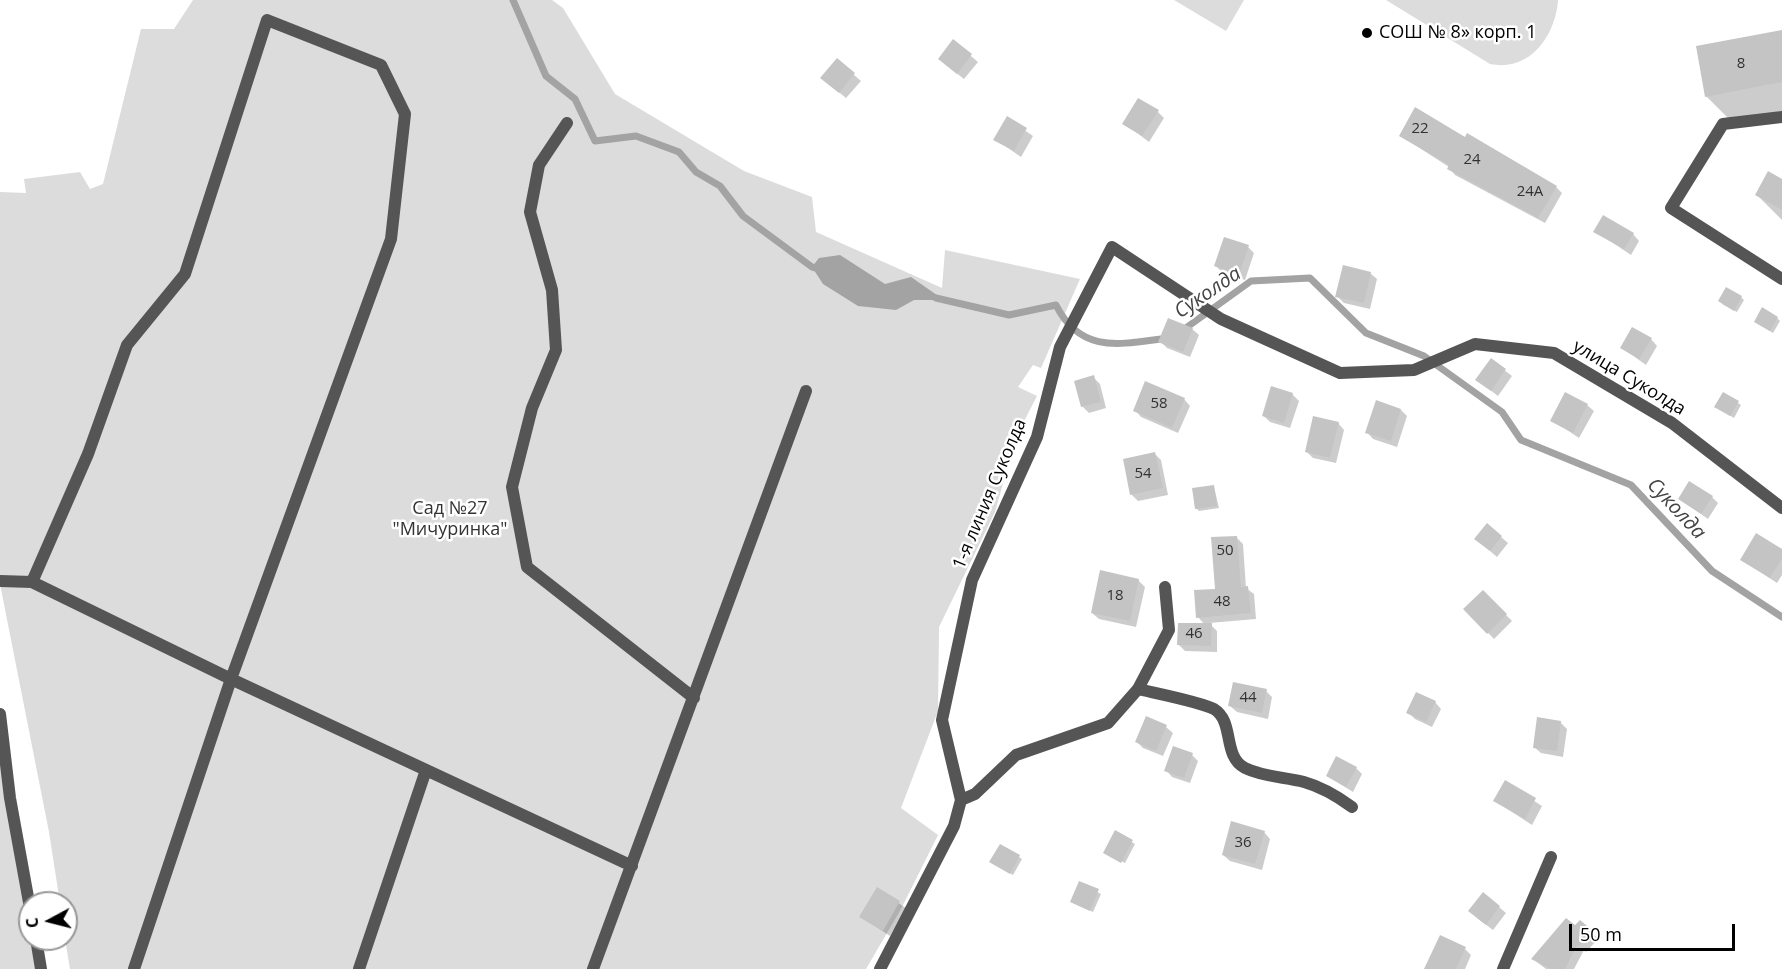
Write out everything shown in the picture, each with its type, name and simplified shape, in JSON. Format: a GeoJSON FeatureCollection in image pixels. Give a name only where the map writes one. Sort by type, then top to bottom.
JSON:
{"type":"FeatureCollection","features":[{"type":"Feature","properties":{"kind":"street"},"geometry":{"type":"LineString","coordinates":[[32,582],[88,454],[127,345],[185,274],[267,20],[381,65],[405,114],[391,239],[231,679],[134,969]]}},
{"type":"Feature","properties":{"kind":"street"},"geometry":{"type":"LineString","coordinates":[[1782,117],[1723,124],[1671,208],[1782,279]]}},
{"type":"Feature","properties":{"kind":"street"},"geometry":{"type":"LineString","coordinates":[[567,123],[539,165],[530,212],[552,290],[556,350],[532,408],[512,487],[527,567],[694,698]]}},
{"type":"Feature","properties":{"kind":"street","name":"улица Суколда"},"geometry":{"type":"LineString","coordinates":[[1112,247],[1221,319],[1340,373],[1414,370],[1475,344],[1554,353],[1672,423],[1782,508]]}},
{"type":"Feature","properties":{"kind":"street","name":"1-я линия Суколда"},"geometry":{"type":"LineString","coordinates":[[880,969],[954,826],[961,800],[942,720],[972,580],[1037,437],[1060,347],[1112,247]]}},
{"type":"Feature","properties":{"kind":"street"},"geometry":{"type":"LineString","coordinates":[[593,969],[806,391]]}},
{"type":"Feature","properties":{"kind":"street"},"geometry":{"type":"LineString","coordinates":[[0,581],[32,582],[231,679],[632,866]]}},
{"type":"Feature","properties":{"kind":"street"},"geometry":{"type":"LineString","coordinates":[[961,800],[975,794],[1016,755],[1108,723],[1138,689],[1169,630],[1164,587]]}},
{"type":"Feature","properties":{"kind":"street"},"geometry":{"type":"LineString","coordinates":[[1138,689],[1214,710],[1223,720],[1229,746],[1237,763],[1246,769],[1315,786],[1333,793],[1352,807]]}},
{"type":"Feature","properties":{"kind":"street"},"geometry":{"type":"LineString","coordinates":[[0,714],[10,798],[27,891]]}},
{"type":"Feature","properties":{"kind":"street"},"geometry":{"type":"LineString","coordinates":[[359,969],[426,770]]}},
{"type":"Feature","properties":{"kind":"street"},"geometry":{"type":"LineString","coordinates":[[1503,969],[1551,856]]}},
{"type":"Feature","properties":{"kind":"street"},"geometry":{"type":"LineString","coordinates":[[38,951],[41,969]]}},
{"type":"Feature","properties":{"kind":"green space","name":"Сад №27 \"Мичуринка\""},"geometry":{"type":"Polygon","coordinates":[[[193,0],[552,0],[563,8],[615,94],[744,171],[812,197],[816,232],[942,288],[945,250],[1080,279],[1041,368],[1033,365],[1018,387],[1037,396],[1016,437],[995,512],[939,627],[938,711],[901,808],[938,835],[901,909],[866,969],[70,969],[67,951],[78,951],[78,891],[58,891],[49,832],[0,584],[0,192],[26,193],[24,179],[80,172],[90,189],[103,184],[141,29],[174,29],[193,0]]]}},
{"type":"Feature","properties":{"kind":"green space"},"geometry":{"type":"Polygon","coordinates":[[[1174,0],[1244,0],[1226,31],[1174,0]]]}},
{"type":"Feature","properties":{"kind":"green space"},"geometry":{"type":"Polygon","coordinates":[[[1386,0],[1558,1],[1552,27],[1538,49],[1528,57],[1504,65],[1490,64],[1386,0]]]}},
{"type":"Feature","properties":{"kind":"green space"},"geometry":{"type":"Polygon","coordinates":[[[0,758],[22,891],[18,891],[18,951],[32,951],[35,969],[0,969],[0,758]]]}},
{"type":"Feature","properties":{"kind":"shaded area"},"geometry":{"type":"Polygon","coordinates":[[[840,255],[885,284],[911,277],[944,300],[914,300],[896,310],[858,306],[823,284],[812,267],[819,258],[840,255]]]}},
{"type":"Feature","properties":{"kind":"building"},"geometry":{"type":"Polygon","coordinates":[[[1782,30],[1782,82],[1705,97],[1696,46],[1782,30]]]}},
{"type":"Feature","properties":{"kind":"building"},"geometry":{"type":"Polygon","coordinates":[[[953,39],[972,54],[957,74],[938,59],[953,39]]]}},
{"type":"Feature","properties":{"kind":"building"},"geometry":{"type":"Polygon","coordinates":[[[837,58],[855,73],[839,93],[820,78],[837,58]]]}},
{"type":"Feature","properties":{"kind":"building"},"geometry":{"type":"Polygon","coordinates":[[[1138,98],[1159,110],[1142,136],[1122,124],[1138,98]]]}},
{"type":"Feature","properties":{"kind":"building"},"geometry":{"type":"Polygon","coordinates":[[[1415,107],[1465,137],[1467,133],[1557,186],[1538,218],[1447,169],[1449,165],[1399,136],[1415,107]]]}},
{"type":"Feature","properties":{"kind":"building"},"geometry":{"type":"Polygon","coordinates":[[[1007,116],[1027,128],[1014,151],[993,140],[1007,116]]]}},
{"type":"Feature","properties":{"kind":"building"},"geometry":{"type":"Polygon","coordinates":[[[1768,171],[1782,179],[1782,210],[1755,195],[1768,171]]]}},
{"type":"Feature","properties":{"kind":"building"},"geometry":{"type":"Polygon","coordinates":[[[1603,215],[1634,233],[1624,249],[1593,232],[1603,215]]]}},
{"type":"Feature","properties":{"kind":"building"},"geometry":{"type":"Polygon","coordinates":[[[1224,237],[1249,245],[1239,275],[1214,266],[1224,237]]]}},
{"type":"Feature","properties":{"kind":"building"},"geometry":{"type":"Polygon","coordinates":[[[1343,265],[1371,272],[1364,303],[1335,297],[1343,265]]]}},
{"type":"Feature","properties":{"kind":"building"},"geometry":{"type":"Polygon","coordinates":[[[1726,287],[1742,296],[1734,311],[1718,301],[1726,287]]]}},
{"type":"Feature","properties":{"kind":"building"},"geometry":{"type":"Polygon","coordinates":[[[1762,307],[1778,317],[1770,331],[1754,322],[1762,307]]]}},
{"type":"Feature","properties":{"kind":"building"},"geometry":{"type":"Polygon","coordinates":[[[1168,318],[1193,328],[1183,352],[1158,342],[1168,318]]]}},
{"type":"Feature","properties":{"kind":"building"},"geometry":{"type":"Polygon","coordinates":[[[1632,327],[1652,338],[1639,359],[1620,348],[1632,327]]]}},
{"type":"Feature","properties":{"kind":"building"},"geometry":{"type":"Polygon","coordinates":[[[1491,358],[1506,369],[1491,391],[1475,380],[1491,358]]]}},
{"type":"Feature","properties":{"kind":"building"},"geometry":{"type":"Polygon","coordinates":[[[1094,375],[1101,402],[1081,407],[1074,381],[1094,375]]]}},
{"type":"Feature","properties":{"kind":"building"},"geometry":{"type":"Polygon","coordinates":[[[1145,381],[1185,398],[1172,428],[1133,411],[1145,381]]]}},
{"type":"Feature","properties":{"kind":"building"},"geometry":{"type":"Polygon","coordinates":[[[1271,386],[1293,393],[1284,423],[1262,416],[1271,386]]]}},
{"type":"Feature","properties":{"kind":"building"},"geometry":{"type":"Polygon","coordinates":[[[1565,392],[1588,404],[1573,433],[1550,421],[1565,392]]]}},
{"type":"Feature","properties":{"kind":"building"},"geometry":{"type":"Polygon","coordinates":[[[1723,392],[1739,401],[1730,416],[1714,407],[1723,392]]]}},
{"type":"Feature","properties":{"kind":"building"},"geometry":{"type":"Polygon","coordinates":[[[1376,400],[1401,409],[1391,441],[1365,433],[1376,400]]]}},
{"type":"Feature","properties":{"kind":"building"},"geometry":{"type":"Polygon","coordinates":[[[1313,416],[1339,422],[1330,458],[1305,452],[1313,416]]]}},
{"type":"Feature","properties":{"kind":"building"},"geometry":{"type":"Polygon","coordinates":[[[1155,452],[1163,488],[1130,495],[1123,459],[1155,452]]]}},
{"type":"Feature","properties":{"kind":"building"},"geometry":{"type":"Polygon","coordinates":[[[1689,481],[1713,496],[1701,514],[1678,499],[1689,481]]]}},
{"type":"Feature","properties":{"kind":"building"},"geometry":{"type":"Polygon","coordinates":[[[1214,485],[1217,506],[1195,509],[1192,488],[1214,485]]]}},
{"type":"Feature","properties":{"kind":"building"},"geometry":{"type":"Polygon","coordinates":[[[1487,523],[1502,536],[1490,551],[1474,539],[1487,523]]]}},
{"type":"Feature","properties":{"kind":"building"},"geometry":{"type":"Polygon","coordinates":[[[1756,533],[1782,549],[1782,558],[1770,578],[1740,560],[1756,533]]]}},
{"type":"Feature","properties":{"kind":"building"},"geometry":{"type":"Polygon","coordinates":[[[1237,536],[1241,587],[1248,586],[1251,613],[1196,618],[1194,590],[1215,589],[1211,537],[1237,536]]]}},
{"type":"Feature","properties":{"kind":"building"},"geometry":{"type":"Polygon","coordinates":[[[1100,570],[1139,579],[1130,621],[1091,613],[1100,570]]]}},
{"type":"Feature","properties":{"kind":"building"},"geometry":{"type":"Polygon","coordinates":[[[1483,590],[1507,614],[1487,634],[1463,609],[1483,590]]]}},
{"type":"Feature","properties":{"kind":"building"},"geometry":{"type":"Polygon","coordinates":[[[1178,623],[1212,623],[1211,646],[1177,645],[1178,623]]]}},
{"type":"Feature","properties":{"kind":"building"},"geometry":{"type":"Polygon","coordinates":[[[1233,682],[1267,689],[1262,713],[1228,706],[1233,682]]]}},
{"type":"Feature","properties":{"kind":"building"},"geometry":{"type":"Polygon","coordinates":[[[1416,692],[1436,701],[1426,722],[1406,713],[1416,692]]]}},
{"type":"Feature","properties":{"kind":"building"},"geometry":{"type":"Polygon","coordinates":[[[1146,716],[1167,725],[1156,751],[1135,742],[1146,716]]]}},
{"type":"Feature","properties":{"kind":"building"},"geometry":{"type":"Polygon","coordinates":[[[1537,717],[1561,721],[1557,751],[1533,748],[1537,717]]]}},
{"type":"Feature","properties":{"kind":"building"},"geometry":{"type":"Polygon","coordinates":[[[1173,746],[1193,753],[1184,778],[1164,771],[1173,746]]]}},
{"type":"Feature","properties":{"kind":"building"},"geometry":{"type":"Polygon","coordinates":[[[1336,756],[1357,767],[1346,787],[1326,776],[1336,756]]]}},
{"type":"Feature","properties":{"kind":"building"},"geometry":{"type":"Polygon","coordinates":[[[1505,780],[1536,798],[1525,819],[1493,801],[1505,780]]]}},
{"type":"Feature","properties":{"kind":"building"},"geometry":{"type":"Polygon","coordinates":[[[1231,821],[1265,831],[1255,864],[1222,855],[1231,821]]]}},
{"type":"Feature","properties":{"kind":"building"},"geometry":{"type":"Polygon","coordinates":[[[1115,830],[1133,840],[1121,863],[1103,853],[1115,830]]]}},
{"type":"Feature","properties":{"kind":"building"},"geometry":{"type":"Polygon","coordinates":[[[1000,844],[1020,855],[1010,874],[989,862],[1000,844]]]}},
{"type":"Feature","properties":{"kind":"building"},"geometry":{"type":"Polygon","coordinates":[[[1079,881],[1099,889],[1090,911],[1070,902],[1079,881]]]}},
{"type":"Feature","properties":{"kind":"building"},"geometry":{"type":"Polygon","coordinates":[[[877,887],[900,901],[883,931],[859,917],[877,887]]]}},
{"type":"Feature","properties":{"kind":"building"},"geometry":{"type":"Polygon","coordinates":[[[1483,892],[1500,906],[1486,925],[1468,911],[1483,892]]]}},
{"type":"Feature","properties":{"kind":"building"},"geometry":{"type":"Polygon","coordinates":[[[1566,918],[1575,925],[1580,920],[1593,931],[1579,946],[1577,945],[1565,969],[1551,969],[1531,959],[1566,918]]]}},
{"type":"Feature","properties":{"kind":"building"},"geometry":{"type":"Polygon","coordinates":[[[1440,935],[1466,947],[1456,969],[1424,969],[1440,935]]]}},
{"type":"Feature","properties":{"kind":"waterway","name":"Суколда"},"geometry":{"type":"LineString","coordinates":[[513,0],[546,76],[575,99],[595,141],[636,136],[679,152],[696,172],[720,186],[743,216],[812,267],[820,269]]}},
{"type":"Feature","properties":{"kind":"waterway","name":"Суколда"},"geometry":{"type":"LineString","coordinates":[[1183,330],[1251,281],[1310,278],[1366,333],[1424,356],[1502,412],[1521,440],[1631,485],[1712,571],[1782,617]]}},
{"type":"Feature","properties":{"kind":"waterway","name":"Суколда"},"geometry":{"type":"LineString","coordinates":[[936,298],[1009,315],[1056,305],[1066,321],[1077,332],[1090,339],[1104,342],[1118,343],[1168,338]]}},
{"type":"Feature","properties":{"kind":"place","name":"СОШ № 8» корп. 1"},"geometry":{"type":"Point","coordinates":[1367,33]}}]}
